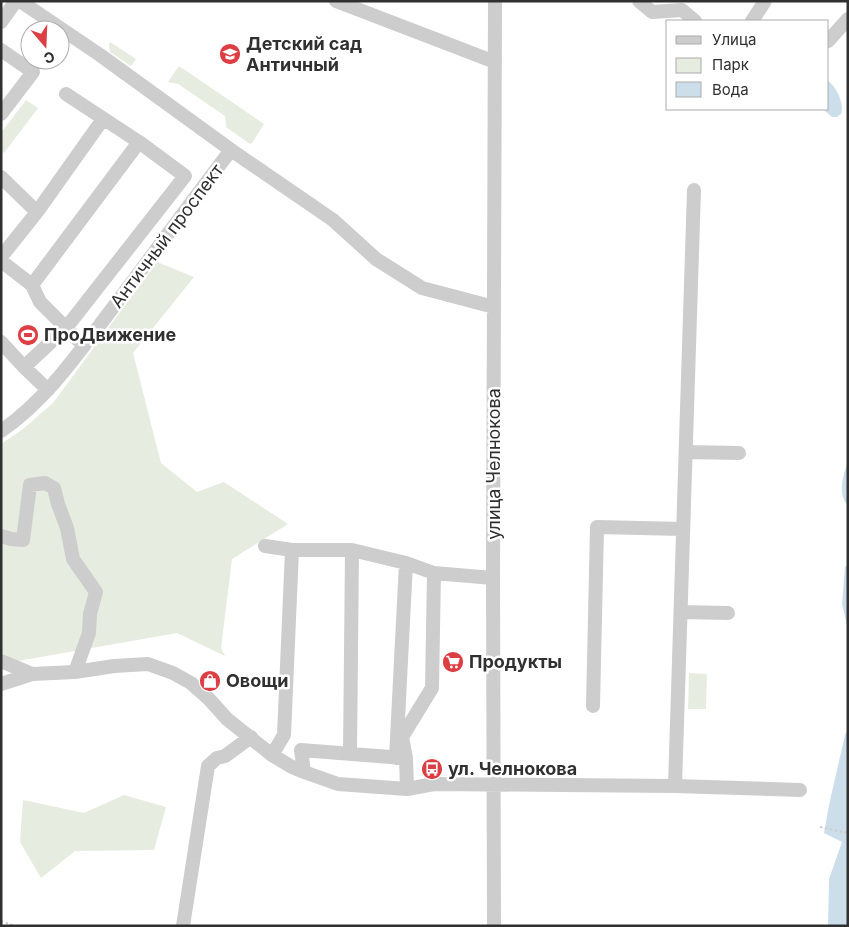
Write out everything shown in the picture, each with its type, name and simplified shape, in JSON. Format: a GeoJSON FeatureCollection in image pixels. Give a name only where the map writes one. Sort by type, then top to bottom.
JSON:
{"type":"FeatureCollection","features":[{"type":"Feature","properties":{"kind":"street"},"geometry":{"type":"LineString","coordinates":[[1,22],[18,1]]}},
{"type":"Feature","properties":{"kind":"street","name":"Античный проспект"},"geometry":{"type":"LineString","coordinates":[[18,1],[100,55],[231,150],[333,220],[376,259],[422,288],[494,307]]}},
{"type":"Feature","properties":{"kind":"street"},"geometry":{"type":"LineString","coordinates":[[336,1],[495,62]]}},
{"type":"Feature","properties":{"kind":"street","name":"улица Челнокова"},"geometry":{"type":"LineString","coordinates":[[494,926],[495,1]]}},
{"type":"Feature","properties":{"kind":"street"},"geometry":{"type":"LineString","coordinates":[[639,1],[652,12],[682,10],[694,20]]}},
{"type":"Feature","properties":{"kind":"street"},"geometry":{"type":"LineString","coordinates":[[753,20],[765,1]]}},
{"type":"Feature","properties":{"kind":"street"},"geometry":{"type":"LineString","coordinates":[[829,41],[848,19]]}},
{"type":"Feature","properties":{"kind":"street"},"geometry":{"type":"LineString","coordinates":[[1,50],[34,72],[1,114]]}},
{"type":"Feature","properties":{"kind":"street"},"geometry":{"type":"LineString","coordinates":[[24,368],[66,328],[186,176],[139,142],[66,94]]}},
{"type":"Feature","properties":{"kind":"street"},"geometry":{"type":"LineString","coordinates":[[84,346],[40,302],[32,285],[3,253],[37,212],[103,119]]}},
{"type":"Feature","properties":{"kind":"street"},"geometry":{"type":"LineString","coordinates":[[32,285],[139,142]]}},
{"type":"Feature","properties":{"kind":"street","name":"Античный проспект"},"geometry":{"type":"LineString","coordinates":[[1,431],[18,419],[48,390],[84,346],[231,150]]}},
{"type":"Feature","properties":{"kind":"street"},"geometry":{"type":"LineString","coordinates":[[1,177],[37,212]]}},
{"type":"Feature","properties":{"kind":"street"},"geometry":{"type":"LineString","coordinates":[[675,786],[694,190]]}},
{"type":"Feature","properties":{"kind":"street"},"geometry":{"type":"LineString","coordinates":[[1,342],[24,368],[48,390]]}},
{"type":"Feature","properties":{"kind":"street"},"geometry":{"type":"LineString","coordinates":[[686,452],[739,453]]}},
{"type":"Feature","properties":{"kind":"street"},"geometry":{"type":"LineString","coordinates":[[1,536],[24,540],[30,485],[45,484],[54,488],[67,528],[73,559],[96,592],[90,614],[89,633],[75,672]]}},
{"type":"Feature","properties":{"kind":"street"},"geometry":{"type":"LineString","coordinates":[[593,706],[597,527],[683,529]]}},
{"type":"Feature","properties":{"kind":"street"},"geometry":{"type":"LineString","coordinates":[[265,546],[292,550],[352,550],[406,563],[434,574],[493,578]]}},
{"type":"Feature","properties":{"kind":"street"},"geometry":{"type":"LineString","coordinates":[[272,754],[284,735],[292,550]]}},
{"type":"Feature","properties":{"kind":"street"},"geometry":{"type":"LineString","coordinates":[[350,754],[352,550]]}},
{"type":"Feature","properties":{"kind":"street"},"geometry":{"type":"LineString","coordinates":[[406,563],[401,758],[407,789]]}},
{"type":"Feature","properties":{"kind":"street"},"geometry":{"type":"LineString","coordinates":[[401,758],[402,737],[432,688],[434,574]]}},
{"type":"Feature","properties":{"kind":"street"},"geometry":{"type":"LineString","coordinates":[[680,612],[728,613]]}},
{"type":"Feature","properties":{"kind":"street"},"geometry":{"type":"LineString","coordinates":[[1,661],[32,674]]}},
{"type":"Feature","properties":{"kind":"street"},"geometry":{"type":"LineString","coordinates":[[1,684],[32,674],[75,672],[114,666],[148,664],[173,673],[191,683],[227,719],[272,754],[304,772],[338,784],[407,789],[434,784],[675,786],[800,790]]}},
{"type":"Feature","properties":{"kind":"street"},"geometry":{"type":"LineString","coordinates":[[183,926],[208,766],[250,737]]}},
{"type":"Feature","properties":{"kind":"street"},"geometry":{"type":"LineString","coordinates":[[304,772],[301,750],[401,758]]}},
{"type":"Feature","properties":{"kind":"path"},"geometry":{"type":"LineString","coordinates":[[820,827],[848,833]]}},
{"type":"Feature","properties":{"kind":"path"},"geometry":{"type":"LineString","coordinates":[[1,921],[15,926]]}},
{"type":"Feature","properties":{"kind":"green space"},"geometry":{"type":"Polygon","coordinates":[[[110,42],[136,59],[131,66],[110,52],[110,42]]]}},
{"type":"Feature","properties":{"kind":"green space"},"geometry":{"type":"Polygon","coordinates":[[[179,66],[264,124],[252,143],[250,144],[226,127],[225,116],[178,84],[168,82],[179,66]]]}},
{"type":"Feature","properties":{"kind":"green space"},"geometry":{"type":"Polygon","coordinates":[[[26,100],[38,108],[4,153],[1,151],[1,133],[26,100]]]}},
{"type":"Feature","properties":{"kind":"green space"},"geometry":{"type":"Polygon","coordinates":[[[157,262],[194,277],[133,353],[161,463],[197,492],[224,482],[288,524],[232,559],[221,648],[225,656],[177,633],[18,661],[1,653],[1,444],[23,429],[53,403],[157,262]]]}},
{"type":"Feature","properties":{"kind":"green space"},"geometry":{"type":"Polygon","coordinates":[[[689,673],[707,674],[706,709],[688,709],[689,673]]]}},
{"type":"Feature","properties":{"kind":"green space"},"geometry":{"type":"Polygon","coordinates":[[[124,795],[166,807],[154,850],[75,851],[41,878],[20,842],[23,800],[84,813],[124,795]]]}},
{"type":"Feature","properties":{"kind":"water"},"geometry":{"type":"Polygon","coordinates":[[[829,82],[837,91],[842,105],[841,114],[837,117],[832,117],[824,110],[829,110],[829,82]]]}},
{"type":"Feature","properties":{"kind":"water"},"geometry":{"type":"Polygon","coordinates":[[[848,462],[848,506],[842,490],[848,462]]]}},
{"type":"Feature","properties":{"kind":"water"},"geometry":{"type":"Polygon","coordinates":[[[848,564],[848,629],[842,604],[845,567],[848,564]]]}},
{"type":"Feature","properties":{"kind":"water"},"geometry":{"type":"Polygon","coordinates":[[[848,729],[848,926],[828,926],[829,879],[842,842],[824,833],[845,735],[848,729]]]}},
{"type":"Feature","properties":{"kind":"place","name":"Детский сад Античный"},"geometry":{"type":"Point","coordinates":[230,54]}},
{"type":"Feature","properties":{"kind":"place","name":"ПроДвижение"},"geometry":{"type":"Point","coordinates":[28,335]}},
{"type":"Feature","properties":{"kind":"place","name":"Продукты"},"geometry":{"type":"Point","coordinates":[453,662]}},
{"type":"Feature","properties":{"kind":"place","name":"Овощи"},"geometry":{"type":"Point","coordinates":[210,681]}},
{"type":"Feature","properties":{"kind":"place","name":"ул. Челнокова"},"geometry":{"type":"Point","coordinates":[432,769]}}]}
